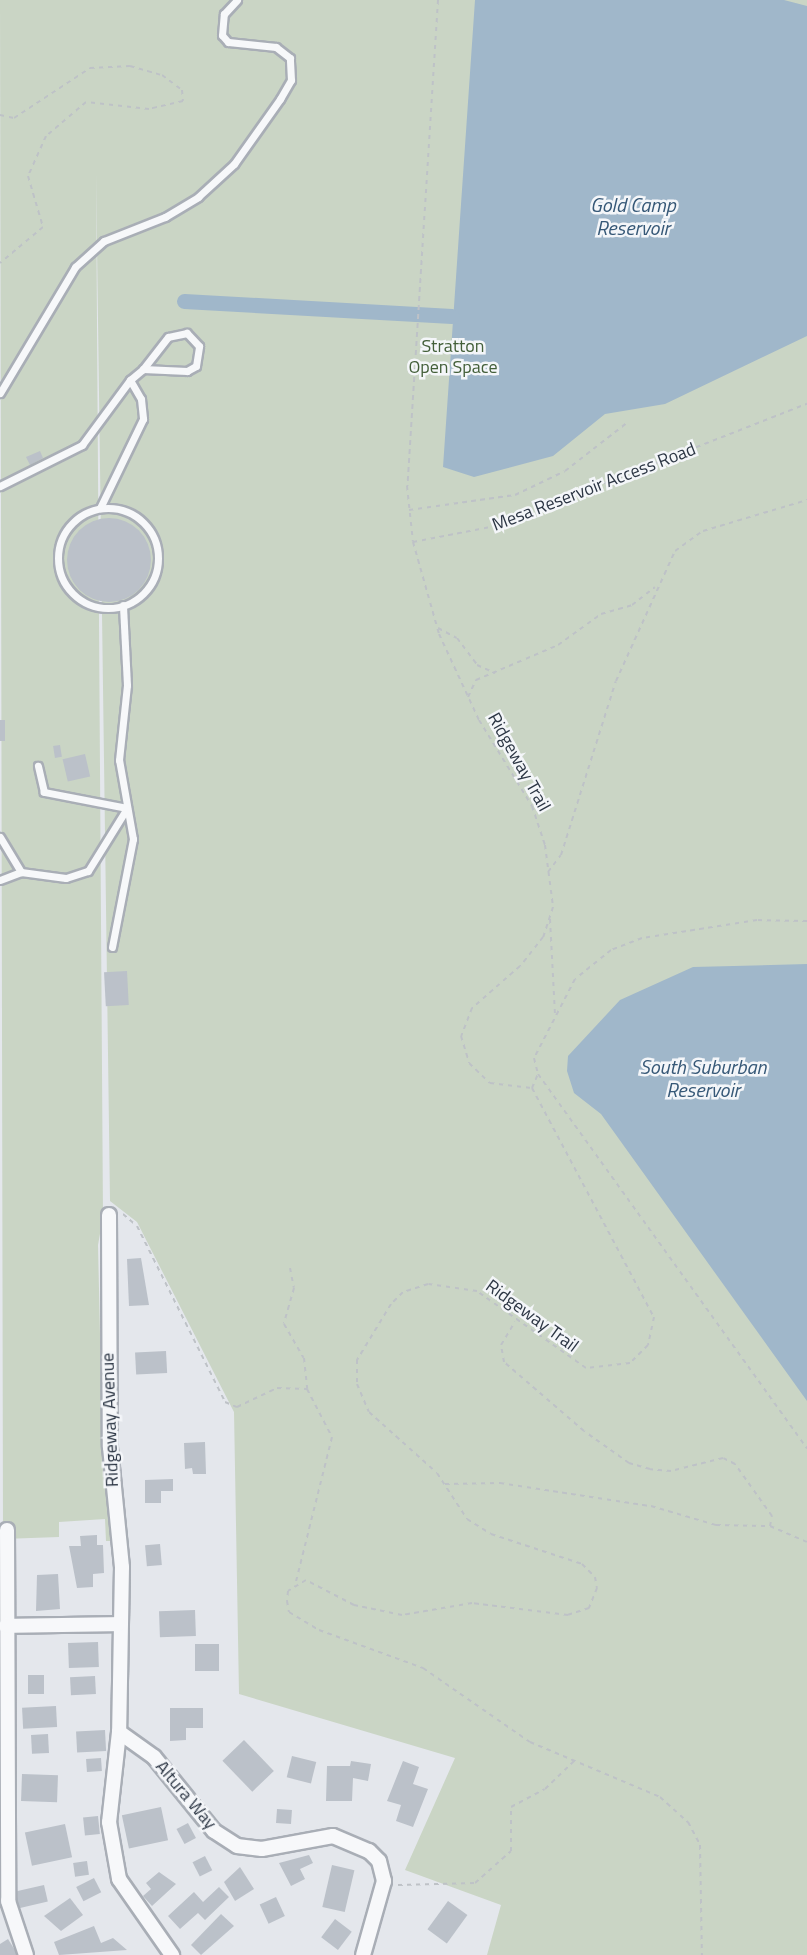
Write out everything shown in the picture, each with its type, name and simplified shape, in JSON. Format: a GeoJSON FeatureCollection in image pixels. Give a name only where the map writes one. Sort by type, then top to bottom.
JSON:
{"type":"FeatureCollection","features":[{"type":"Feature","properties":{"kind":"street","name":"Ridgeway Avenue"},"geometry":{"type":"LineString","coordinates":[[115,1214],[110,1447],[122,1567],[118,1624],[119,1732],[109,1822],[115,1866],[125,1892],[172,1955]]}},
{"type":"Feature","properties":{"kind":"street"},"geometry":{"type":"LineString","coordinates":[[7,1530],[8,1901],[26,1955]]}},
{"type":"Feature","properties":{"kind":"street"},"geometry":{"type":"LineString","coordinates":[[6,1626],[118,1624]]}},
{"type":"Feature","properties":{"kind":"street","name":"Altura Way"},"geometry":{"type":"LineString","coordinates":[[119,1732],[170,1773],[225,1840],[262,1849],[333,1836],[369,1851],[384,1877]]}},
{"type":"Feature","properties":{"kind":"street"},"geometry":{"type":"LineString","coordinates":[[363,1955],[384,1877]]}},
{"type":"Feature","properties":{"kind":"lane"},"geometry":{"type":"LineString","coordinates":[[0,393],[75,267],[104,241],[165,217],[198,197],[234,164],[280,99],[291,80],[290,58],[276,47],[228,42],[222,35],[224,14],[237,0]]}},
{"type":"Feature","properties":{"kind":"lane"},"geometry":{"type":"LineString","coordinates":[[0,486],[82,445],[130,380],[143,369],[168,337],[187,333],[199,346],[196,366],[187,371],[143,369]]}},
{"type":"Feature","properties":{"kind":"lane"},"geometry":{"type":"LineString","coordinates":[[100,508],[143,419],[141,399],[130,380]]}},
{"type":"Feature","properties":{"kind":"lane"},"geometry":{"type":"LineString","coordinates":[[100,508],[135,515],[156,544],[154,577],[123,605],[87,603],[61,573],[63,537],[74,520],[100,508]]}},
{"type":"Feature","properties":{"kind":"lane"},"geometry":{"type":"LineString","coordinates":[[112,947],[120,892],[132,857],[119,760],[127,686],[123,605]]}},
{"type":"Feature","properties":{"kind":"lane"},"geometry":{"type":"LineString","coordinates":[[38,766],[44,792],[127,808]]}},
{"type":"Feature","properties":{"kind":"lane"},"geometry":{"type":"LineString","coordinates":[[0,880],[21,872],[66,878],[88,871],[127,808]]}},
{"type":"Feature","properties":{"kind":"lane"},"geometry":{"type":"LineString","coordinates":[[0,837],[21,872]]}},
{"type":"Feature","properties":{"kind":"path"},"geometry":{"type":"LineString","coordinates":[[413,542],[409,510],[438,0]]}},
{"type":"Feature","properties":{"kind":"path"},"geometry":{"type":"LineString","coordinates":[[0,115],[14,118],[90,68],[130,66],[162,75],[182,90],[183,101],[149,109],[86,102],[46,136],[28,176],[43,227],[0,263]]}},
{"type":"Feature","properties":{"kind":"path","name":"Mesa Reservoir Access Road"},"geometry":{"type":"LineString","coordinates":[[413,542],[495,526],[807,404]]}},
{"type":"Feature","properties":{"kind":"path"},"geometry":{"type":"LineString","coordinates":[[409,510],[515,495],[565,471],[628,422]]}},
{"type":"Feature","properties":{"kind":"path"},"geometry":{"type":"LineString","coordinates":[[548,872],[561,855],[591,748],[655,587],[675,551],[703,531],[807,500]]}},
{"type":"Feature","properties":{"kind":"path","name":"Ridgeway Trail"},"geometry":{"type":"LineString","coordinates":[[294,1585],[306,1580],[354,1605],[402,1615],[472,1603],[568,1615],[589,1608],[597,1588],[590,1570],[477,1528],[445,1484],[369,1412],[357,1384],[357,1360],[391,1304],[414,1287],[460,1285],[516,1321],[570,1361],[603,1371],[640,1355],[654,1317],[532,1088],[490,1083],[469,1063],[461,1036],[472,1008],[520,966],[543,937],[550,916],[548,872],[532,806],[468,697],[438,628],[413,542]]}},
{"type":"Feature","properties":{"kind":"path"},"geometry":{"type":"LineString","coordinates":[[468,697],[476,680],[558,645],[601,614],[632,605],[655,587]]}},
{"type":"Feature","properties":{"kind":"path"},"geometry":{"type":"LineString","coordinates":[[438,628],[457,638],[477,665],[495,673]]}},
{"type":"Feature","properties":{"kind":"path"},"geometry":{"type":"LineString","coordinates":[[550,916],[555,1015]]}},
{"type":"Feature","properties":{"kind":"path"},"geometry":{"type":"LineString","coordinates":[[807,921],[757,920],[642,938],[611,950],[575,979],[534,1058],[538,1074],[807,1448]]}},
{"type":"Feature","properties":{"kind":"path"},"geometry":{"type":"LineString","coordinates":[[532,1088],[538,1074]]}},
{"type":"Feature","properties":{"kind":"path"},"geometry":{"type":"LineString","coordinates":[[115,1214],[137,1226],[225,1402],[237,1407],[277,1388],[307,1389]]}},
{"type":"Feature","properties":{"kind":"path"},"geometry":{"type":"LineString","coordinates":[[290,1268],[294,1288],[284,1324],[304,1358],[307,1389],[332,1437],[294,1585],[288,1591],[289,1612],[303,1622],[415,1663],[530,1742],[574,1761],[641,1785],[691,1828],[704,1860],[702,1955]]}},
{"type":"Feature","properties":{"kind":"path"},"geometry":{"type":"LineString","coordinates":[[516,1321],[501,1345],[504,1362],[584,1431],[629,1463],[650,1469],[670,1472],[710,1459],[735,1464],[772,1516],[771,1526]]}},
{"type":"Feature","properties":{"kind":"path"},"geometry":{"type":"LineString","coordinates":[[445,1484],[500,1483],[651,1506],[716,1525],[771,1526],[807,1542]]}},
{"type":"Feature","properties":{"kind":"path"},"geometry":{"type":"LineString","coordinates":[[384,1877],[421,1887],[448,1880],[475,1883],[511,1851],[511,1807],[545,1789],[574,1761]]}},
{"type":"Feature","properties":{"kind":"green space","name":"Stratton Open Space"},"geometry":{"type":"Polygon","coordinates":[[[0,0],[807,0],[807,1955],[487,1955],[501,1905],[405,1870],[455,1758],[239,1694],[234,1412],[137,1222],[110,1201],[96,173],[103,1217],[98,1245],[103,1468],[112,1541],[106,1541],[105,1519],[59,1522],[59,1537],[3,1539],[0,0]]]}},
{"type":"Feature","properties":{"kind":"water","name":"Gold Camp Reservoir"},"geometry":{"type":"Polygon","coordinates":[[[475,0],[784,0],[807,6],[807,336],[665,404],[605,414],[553,456],[474,477],[443,467],[475,0]]]}},
{"type":"Feature","properties":{"kind":"water","name":"South Suburban Reservoir"},"geometry":{"type":"Polygon","coordinates":[[[807,964],[807,1401],[601,1114],[574,1093],[567,1071],[568,1056],[620,1000],[693,967],[807,964]]]}},
{"type":"Feature","properties":{"kind":"building"},"geometry":{"type":"Polygon","coordinates":[[[40,451],[43,458],[30,465],[26,457],[40,451]]]}},
{"type":"Feature","properties":{"kind":"building"},"geometry":{"type":"Polygon","coordinates":[[[109,518],[125,521],[139,530],[148,544],[151,560],[148,576],[139,590],[125,599],[109,602],[93,599],[79,590],[70,576],[67,560],[70,544],[79,530],[93,521],[109,518]]]}},
{"type":"Feature","properties":{"kind":"building"},"geometry":{"type":"Polygon","coordinates":[[[0,720],[5,720],[5,741],[0,741],[0,720]]]}},
{"type":"Feature","properties":{"kind":"building"},"geometry":{"type":"Polygon","coordinates":[[[60,745],[62,757],[55,758],[53,746],[60,745]]]}},
{"type":"Feature","properties":{"kind":"building"},"geometry":{"type":"Polygon","coordinates":[[[85,754],[90,776],[68,782],[63,759],[85,754]]]}},
{"type":"Feature","properties":{"kind":"building"},"geometry":{"type":"Polygon","coordinates":[[[127,971],[129,1005],[106,1006],[104,972],[127,971]]]}},
{"type":"Feature","properties":{"kind":"building"},"geometry":{"type":"Polygon","coordinates":[[[141,1258],[149,1305],[129,1306],[127,1259],[141,1258]]]}},
{"type":"Feature","properties":{"kind":"building"},"geometry":{"type":"Polygon","coordinates":[[[166,1351],[167,1373],[136,1375],[135,1353],[166,1351]]]}},
{"type":"Feature","properties":{"kind":"building"},"geometry":{"type":"Polygon","coordinates":[[[205,1442],[206,1474],[193,1474],[192,1468],[185,1469],[184,1443],[205,1442]]]}},
{"type":"Feature","properties":{"kind":"building"},"geometry":{"type":"Polygon","coordinates":[[[173,1479],[173,1491],[161,1491],[161,1503],[145,1503],[145,1480],[173,1479]]]}},
{"type":"Feature","properties":{"kind":"building"},"geometry":{"type":"Polygon","coordinates":[[[97,1535],[97,1545],[103,1545],[104,1573],[93,1574],[93,1587],[77,1588],[69,1546],[81,1546],[80,1536],[97,1535]]]}},
{"type":"Feature","properties":{"kind":"building"},"geometry":{"type":"Polygon","coordinates":[[[160,1544],[162,1565],[147,1566],[145,1545],[160,1544]]]}},
{"type":"Feature","properties":{"kind":"building"},"geometry":{"type":"Polygon","coordinates":[[[58,1574],[60,1609],[36,1611],[37,1575],[58,1574]]]}},
{"type":"Feature","properties":{"kind":"building"},"geometry":{"type":"Polygon","coordinates":[[[195,1610],[196,1636],[160,1637],[159,1611],[195,1610]]]}},
{"type":"Feature","properties":{"kind":"building"},"geometry":{"type":"Polygon","coordinates":[[[98,1642],[99,1667],[69,1668],[68,1643],[98,1642]]]}},
{"type":"Feature","properties":{"kind":"building"},"geometry":{"type":"Polygon","coordinates":[[[195,1644],[219,1644],[219,1671],[195,1671],[195,1644]]]}},
{"type":"Feature","properties":{"kind":"building"},"geometry":{"type":"Polygon","coordinates":[[[28,1675],[44,1675],[44,1694],[28,1694],[28,1675]]]}},
{"type":"Feature","properties":{"kind":"building"},"geometry":{"type":"Polygon","coordinates":[[[95,1676],[96,1694],[71,1695],[70,1677],[95,1676]]]}},
{"type":"Feature","properties":{"kind":"building"},"geometry":{"type":"Polygon","coordinates":[[[56,1706],[57,1727],[23,1729],[22,1708],[56,1706]]]}},
{"type":"Feature","properties":{"kind":"building"},"geometry":{"type":"Polygon","coordinates":[[[170,1708],[203,1708],[203,1728],[186,1728],[186,1740],[170,1741],[170,1708]]]}},
{"type":"Feature","properties":{"kind":"building"},"geometry":{"type":"Polygon","coordinates":[[[105,1730],[106,1751],[77,1752],[76,1732],[105,1730]]]}},
{"type":"Feature","properties":{"kind":"building"},"geometry":{"type":"Polygon","coordinates":[[[48,1734],[49,1753],[32,1754],[31,1735],[48,1734]]]}},
{"type":"Feature","properties":{"kind":"building"},"geometry":{"type":"Polygon","coordinates":[[[244,1740],[274,1771],[252,1792],[222,1761],[244,1740]]]}},
{"type":"Feature","properties":{"kind":"building"},"geometry":{"type":"Polygon","coordinates":[[[292,1756],[316,1762],[311,1783],[287,1777],[292,1756]]]}},
{"type":"Feature","properties":{"kind":"building"},"geometry":{"type":"Polygon","coordinates":[[[101,1758],[102,1771],[87,1772],[86,1759],[101,1758]]]}},
{"type":"Feature","properties":{"kind":"building"},"geometry":{"type":"Polygon","coordinates":[[[351,1761],[371,1764],[368,1781],[353,1778],[352,1801],[326,1801],[327,1766],[350,1766],[351,1761]]]}},
{"type":"Feature","properties":{"kind":"building"},"geometry":{"type":"Polygon","coordinates":[[[403,1761],[419,1767],[413,1784],[428,1789],[413,1827],[396,1821],[401,1805],[387,1801],[403,1761]]]}},
{"type":"Feature","properties":{"kind":"building"},"geometry":{"type":"Polygon","coordinates":[[[22,1774],[58,1775],[57,1802],[21,1801],[22,1774]]]}},
{"type":"Feature","properties":{"kind":"building"},"geometry":{"type":"Polygon","coordinates":[[[161,1807],[168,1840],[129,1849],[122,1815],[161,1807]]]}},
{"type":"Feature","properties":{"kind":"building"},"geometry":{"type":"Polygon","coordinates":[[[277,1809],[292,1810],[291,1824],[276,1823],[277,1809]]]}},
{"type":"Feature","properties":{"kind":"building"},"geometry":{"type":"Polygon","coordinates":[[[98,1816],[100,1834],[85,1835],[83,1818],[98,1816]]]}},
{"type":"Feature","properties":{"kind":"building"},"geometry":{"type":"Polygon","coordinates":[[[188,1823],[196,1838],[185,1844],[177,1829],[188,1823]]]}},
{"type":"Feature","properties":{"kind":"building"},"geometry":{"type":"Polygon","coordinates":[[[65,1824],[72,1857],[32,1866],[25,1833],[65,1824]]]}},
{"type":"Feature","properties":{"kind":"building"},"geometry":{"type":"Polygon","coordinates":[[[309,1855],[313,1863],[300,1869],[305,1879],[291,1886],[279,1863],[309,1855]]]}},
{"type":"Feature","properties":{"kind":"building"},"geometry":{"type":"Polygon","coordinates":[[[205,1856],[212,1870],[200,1877],[193,1862],[205,1856]]]}},
{"type":"Feature","properties":{"kind":"building"},"geometry":{"type":"Polygon","coordinates":[[[87,1861],[89,1875],[75,1877],[73,1863],[87,1861]]]}},
{"type":"Feature","properties":{"kind":"building"},"geometry":{"type":"Polygon","coordinates":[[[332,1865],[354,1870],[345,1912],[322,1907],[332,1865]]]}},
{"type":"Feature","properties":{"kind":"building"},"geometry":{"type":"Polygon","coordinates":[[[240,1867],[254,1889],[235,1901],[224,1882],[240,1867]]]}},
{"type":"Feature","properties":{"kind":"building"},"geometry":{"type":"Polygon","coordinates":[[[159,1872],[176,1884],[152,1906],[143,1896],[151,1889],[146,1883],[159,1872]]]}},
{"type":"Feature","properties":{"kind":"building"},"geometry":{"type":"Polygon","coordinates":[[[94,1878],[101,1892],[83,1901],[76,1887],[94,1878]]]}},
{"type":"Feature","properties":{"kind":"building"},"geometry":{"type":"Polygon","coordinates":[[[44,1885],[48,1902],[14,1909],[10,1893],[44,1885]]]}},
{"type":"Feature","properties":{"kind":"building"},"geometry":{"type":"Polygon","coordinates":[[[219,1887],[229,1897],[205,1920],[198,1913],[180,1929],[168,1916],[194,1892],[203,1902],[219,1887]]]}},
{"type":"Feature","properties":{"kind":"building"},"geometry":{"type":"Polygon","coordinates":[[[276,1897],[285,1916],[269,1924],[260,1905],[276,1897]]]}},
{"type":"Feature","properties":{"kind":"building"},"geometry":{"type":"Polygon","coordinates":[[[70,1898],[83,1915],[61,1931],[44,1916],[70,1898]]]}},
{"type":"Feature","properties":{"kind":"building"},"geometry":{"type":"Polygon","coordinates":[[[448,1901],[467,1915],[447,1943],[427,1929],[448,1901]]]}},
{"type":"Feature","properties":{"kind":"building"},"geometry":{"type":"Polygon","coordinates":[[[221,1914],[234,1926],[201,1955],[191,1945],[221,1914]]]}},
{"type":"Feature","properties":{"kind":"building"},"geometry":{"type":"Polygon","coordinates":[[[335,1919],[352,1932],[338,1950],[321,1937],[335,1919]]]}},
{"type":"Feature","properties":{"kind":"building"},"geometry":{"type":"Polygon","coordinates":[[[94,1926],[101,1943],[113,1938],[127,1950],[59,1955],[54,1942],[94,1926]]]}},
{"type":"Feature","properties":{"kind":"building"},"geometry":{"type":"Polygon","coordinates":[[[8,1939],[18,1955],[0,1955],[0,1944],[8,1939]]]}},
{"type":"Feature","properties":{"kind":"waterway"},"geometry":{"type":"LineString","coordinates":[[184,301],[452,316]]}}]}
